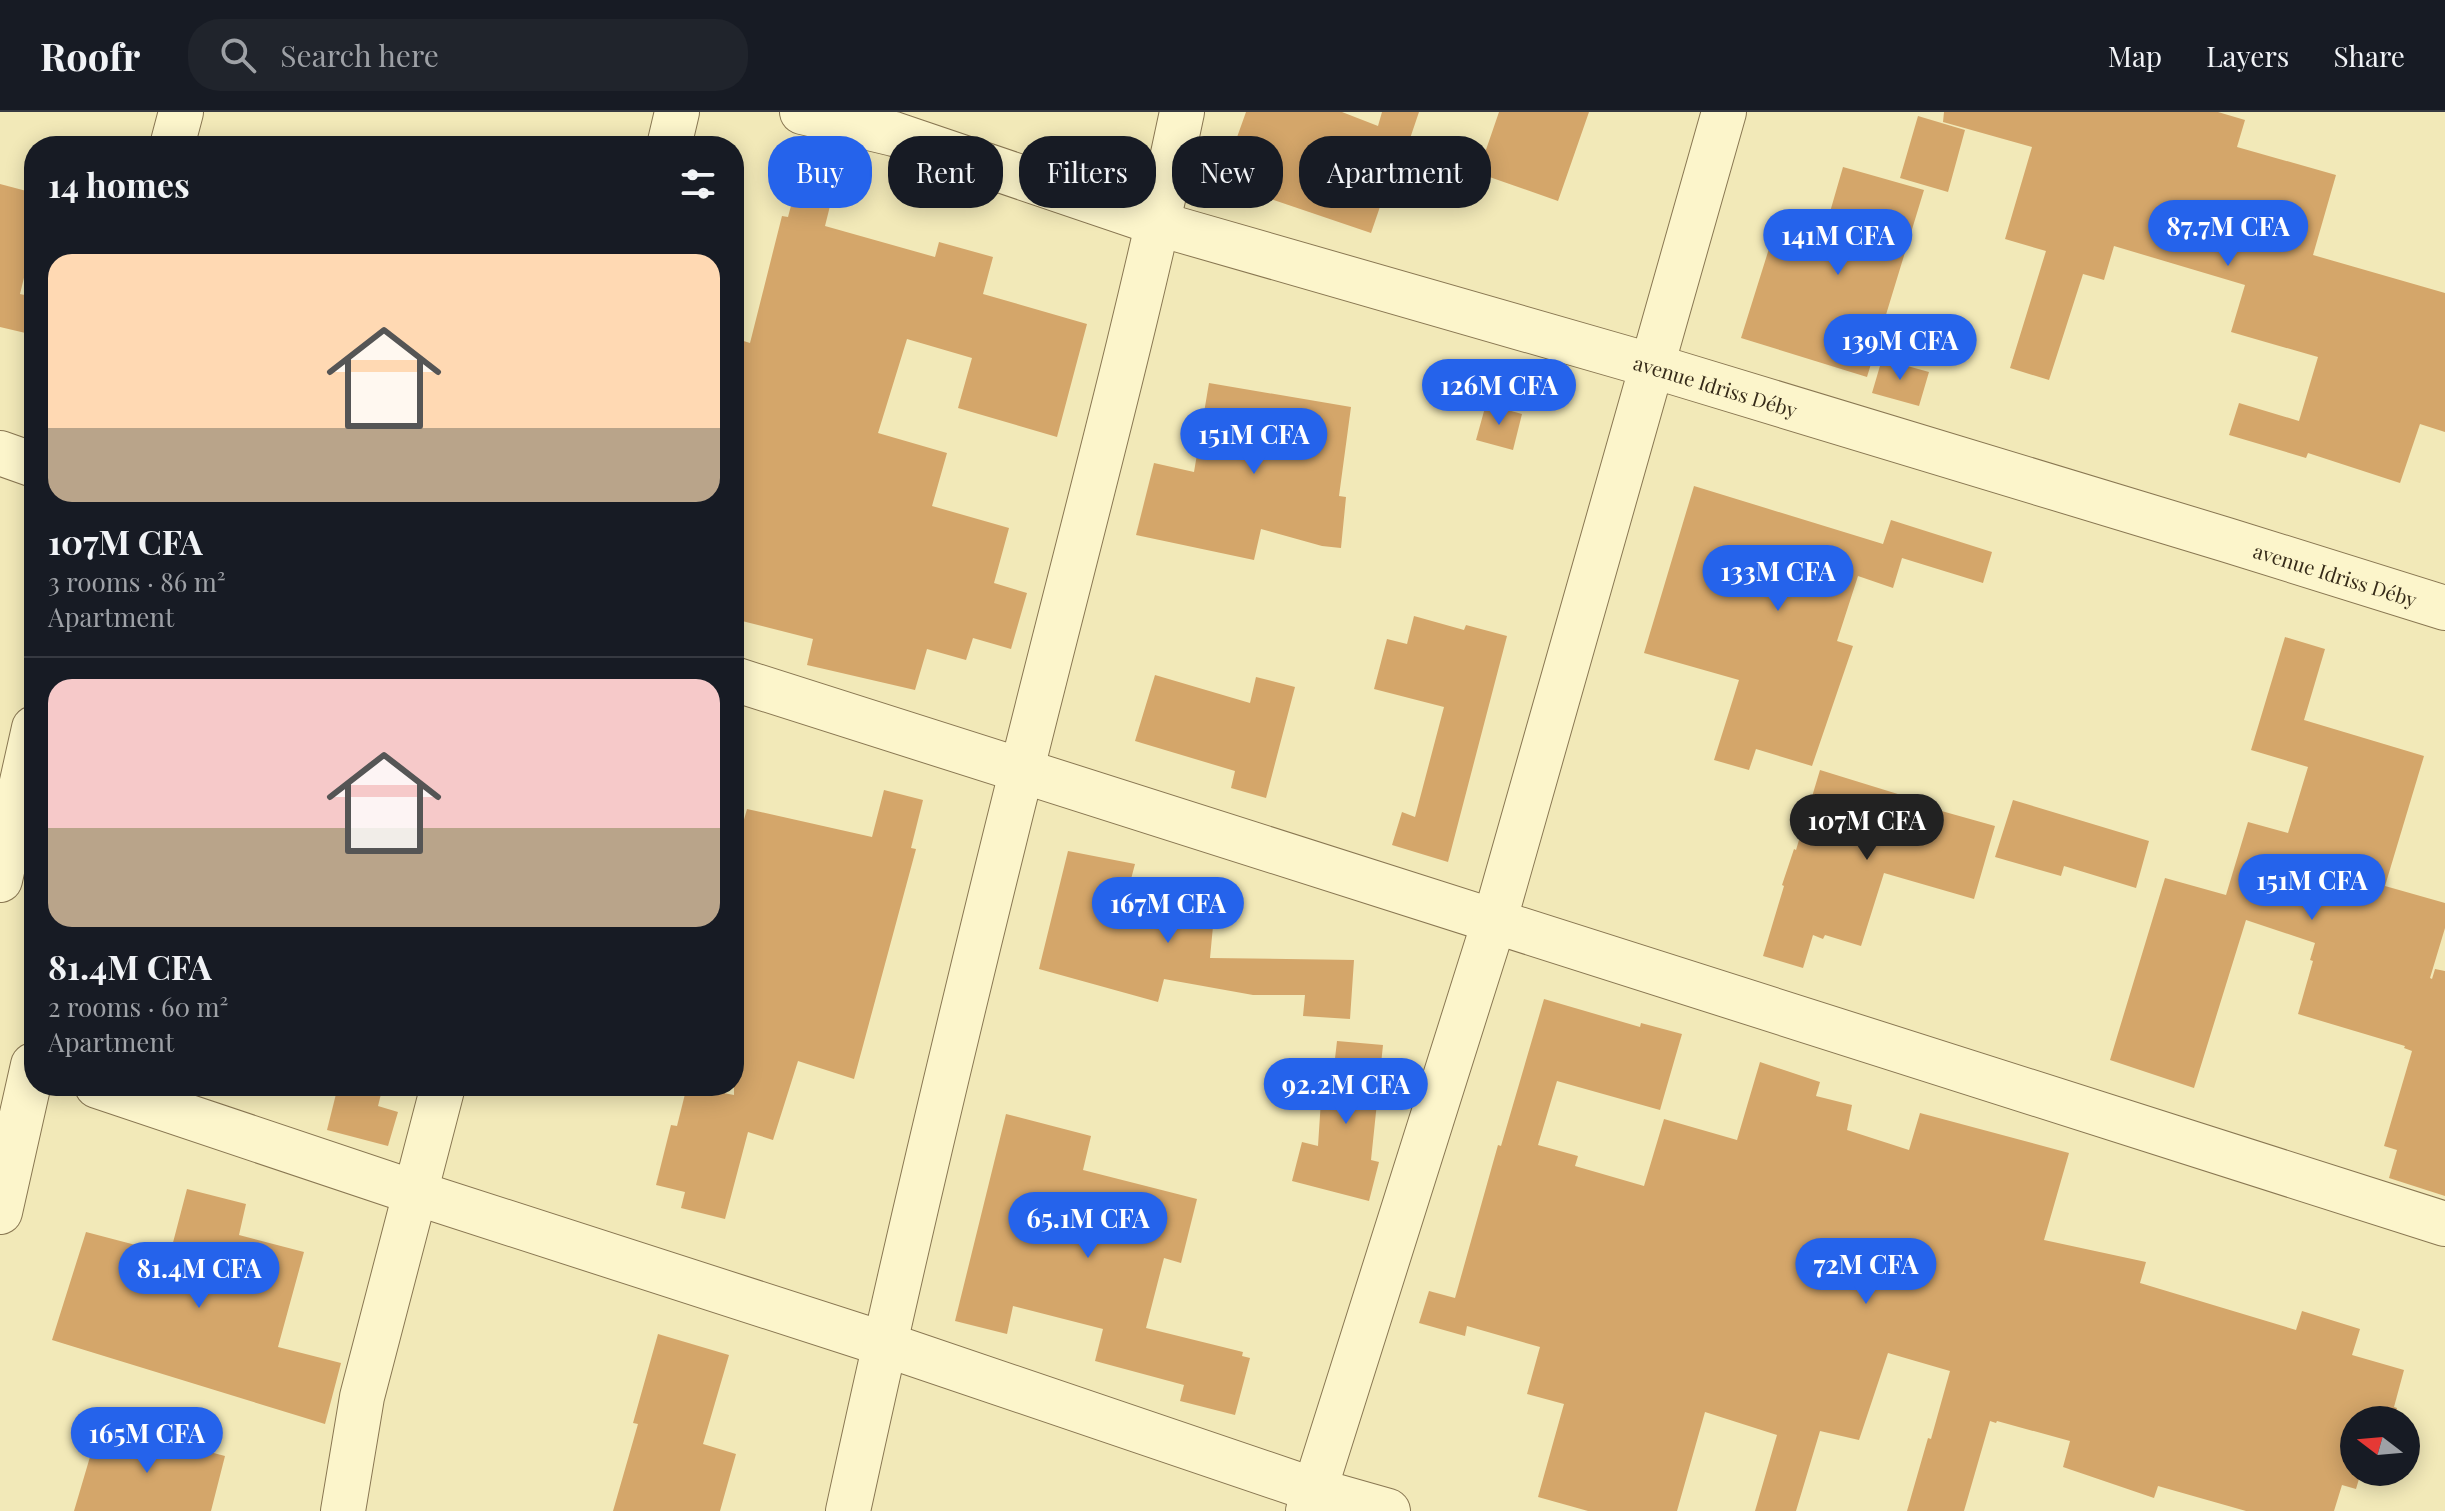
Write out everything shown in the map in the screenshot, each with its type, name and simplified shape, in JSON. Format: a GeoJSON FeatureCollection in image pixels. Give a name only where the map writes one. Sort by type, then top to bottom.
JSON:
{"type":"FeatureCollection","features":[{"type":"Feature","properties":{"kind":"street"},"geometry":{"type":"LineString","coordinates":[[175,136],[181,112]]}},
{"type":"Feature","properties":{"kind":"street"},"geometry":{"type":"LineString","coordinates":[[671,136],[677,112]]}},
{"type":"Feature","properties":{"kind":"street","name":"avenue Idriss Déby"},"geometry":{"type":"LineString","coordinates":[[802,112],[892,123],[1159,224],[1653,366],[2445,608]]}},
{"type":"Feature","properties":{"kind":"street"},"geometry":{"type":"LineString","coordinates":[[848,1511],[884,1344],[1022,769],[1159,224],[1182,112]]}},
{"type":"Feature","properties":{"kind":"street"},"geometry":{"type":"LineString","coordinates":[[1311,1500],[1495,919],[1724,112]]}},
{"type":"Feature","properties":{"kind":"street"},"geometry":{"type":"LineString","coordinates":[[0,453],[24,461]]}},
{"type":"Feature","properties":{"kind":"street"},"geometry":{"type":"LineString","coordinates":[[744,682],[2445,1224]]}},
{"type":"Feature","properties":{"kind":"street"},"geometry":{"type":"LineString","coordinates":[[0,880],[24,773]]}},
{"type":"Feature","properties":{"kind":"street"},"geometry":{"type":"LineString","coordinates":[[0,1055],[24,1062]]}},
{"type":"Feature","properties":{"kind":"street"},"geometry":{"type":"LineString","coordinates":[[0,1212],[27,1096]]}},
{"type":"Feature","properties":{"kind":"street"},"geometry":{"type":"LineString","coordinates":[[127,1096],[884,1344],[1311,1500],[1388,1511]]}},
{"type":"Feature","properties":{"kind":"street"},"geometry":{"type":"LineString","coordinates":[[343,1511],[362,1397],[440,1096]]}},
{"type":"Feature","properties":{"kind":"building"},"geometry":{"type":"Polygon","coordinates":[[[1246,112],[1342,112],[1378,126],[1382,112],[1419,112],[1411,136],[1299,136],[1299,208],[1380,208],[1371,233],[1283,203],[1283,136],[1237,136],[1246,112]]]}},
{"type":"Feature","properties":{"kind":"building"},"geometry":{"type":"Polygon","coordinates":[[[1499,112],[1589,112],[1558,201],[1491,178],[1491,136],[1499,112]]]}},
{"type":"Feature","properties":{"kind":"building"},"geometry":{"type":"Polygon","coordinates":[[[1944,112],[2218,112],[2245,120],[2237,147],[2336,175],[2313,255],[2445,293],[2445,432],[2420,424],[2400,483],[2308,453],[2306,458],[2229,435],[2239,403],[2299,421],[2318,357],[2231,332],[2245,285],[2114,246],[2104,280],[2083,274],[2049,380],[2010,368],[2046,251],[2005,239],[2032,147],[1943,122],[1944,112]]]}},
{"type":"Feature","properties":{"kind":"building"},"geometry":{"type":"Polygon","coordinates":[[[1918,116],[1965,130],[1948,192],[1900,178],[1918,116]]]}},
{"type":"Feature","properties":{"kind":"building"},"geometry":{"type":"Polygon","coordinates":[[[1843,167],[1924,190],[1867,377],[1741,338],[1772,239],[1819,250],[1843,167]]]}},
{"type":"Feature","properties":{"kind":"building"},"geometry":{"type":"Polygon","coordinates":[[[0,184],[24,190],[24,278],[20,294],[24,295],[24,333],[0,327],[0,184]]]}},
{"type":"Feature","properties":{"kind":"building"},"geometry":{"type":"Polygon","coordinates":[[[790,208],[830,208],[825,226],[935,257],[939,242],[993,257],[983,294],[1087,324],[1057,437],[958,408],[972,358],[907,339],[878,433],[947,453],[932,506],[1009,528],[994,583],[1027,593],[1011,649],[973,638],[966,660],[927,649],[915,690],[807,665],[813,639],[744,622],[744,341],[750,343],[782,216],[788,217],[790,208]]]}},
{"type":"Feature","properties":{"kind":"building"},"geometry":{"type":"Polygon","coordinates":[[[1882,359],[1929,372],[1919,406],[1872,393],[1882,359]]]}},
{"type":"Feature","properties":{"kind":"building"},"geometry":{"type":"Polygon","coordinates":[[[1209,383],[1351,407],[1339,496],[1346,497],[1341,548],[1322,546],[1261,529],[1254,560],[1136,535],[1154,463],[1194,472],[1209,383]]]}},
{"type":"Feature","properties":{"kind":"building"},"geometry":{"type":"Polygon","coordinates":[[[1486,404],[1522,414],[1513,450],[1476,440],[1486,404]]]}},
{"type":"Feature","properties":{"kind":"building"},"geometry":{"type":"Polygon","coordinates":[[[1694,486],[1883,544],[1891,520],[1992,552],[1983,583],[1902,558],[1893,588],[1858,576],[1837,641],[1853,646],[1812,766],[1756,749],[1749,770],[1714,760],[1739,680],[1644,653],[1694,486]]]}},
{"type":"Feature","properties":{"kind":"building"},"geometry":{"type":"Polygon","coordinates":[[[1414,616],[1464,630],[1466,625],[1507,636],[1448,862],[1392,845],[1402,812],[1415,817],[1444,707],[1374,689],[1387,639],[1407,644],[1414,616]]]}},
{"type":"Feature","properties":{"kind":"building"},"geometry":{"type":"Polygon","coordinates":[[[2285,637],[2325,649],[2304,720],[2424,756],[2385,886],[2445,903],[2445,928],[2430,978],[2435,969],[2445,971],[2445,1196],[2389,1178],[2397,1150],[2384,1146],[2412,1051],[2405,1046],[2298,1014],[2315,943],[2246,920],[2194,1088],[2110,1060],[2165,878],[2226,895],[2248,822],[2288,833],[2308,767],[2251,750],[2285,637]]]}},
{"type":"Feature","properties":{"kind":"building"},"geometry":{"type":"Polygon","coordinates":[[[1155,675],[1250,703],[1256,677],[1295,687],[1266,798],[1231,788],[1235,771],[1135,741],[1155,675]]]}},
{"type":"Feature","properties":{"kind":"building"},"geometry":{"type":"Polygon","coordinates":[[[1820,770],[1914,799],[1913,803],[1995,826],[1974,899],[1884,873],[1861,946],[1825,935],[1823,939],[1813,935],[1803,968],[1763,956],[1782,885],[1820,770]]]}},
{"type":"Feature","properties":{"kind":"building"},"geometry":{"type":"Polygon","coordinates":[[[884,790],[923,800],[911,848],[916,849],[854,1079],[798,1061],[773,1140],[748,1132],[725,1219],[681,1208],[685,1192],[656,1185],[671,1125],[677,1126],[684,1096],[744,1096],[744,820],[747,809],[872,837],[884,790]]]}},
{"type":"Feature","properties":{"kind":"building"},"geometry":{"type":"Polygon","coordinates":[[[2013,800],[2149,841],[2136,888],[2064,866],[2061,876],[1995,857],[2013,800]]]}},
{"type":"Feature","properties":{"kind":"building"},"geometry":{"type":"Polygon","coordinates":[[[1068,851],[1135,864],[1126,898],[1215,905],[1210,958],[1354,960],[1350,1019],[1303,1016],[1305,995],[1253,995],[1164,979],[1158,1002],[1039,969],[1068,851]]]}},
{"type":"Feature","properties":{"kind":"building"},"geometry":{"type":"Polygon","coordinates":[[[1544,999],[1640,1027],[1641,1023],[1682,1034],[1660,1110],[1557,1081],[1538,1145],[1578,1156],[1575,1166],[1644,1186],[1664,1119],[1737,1140],[1760,1062],[1820,1082],[1816,1096],[1852,1105],[1847,1130],[1909,1150],[1920,1113],[2069,1153],[2044,1240],[2146,1262],[2140,1283],[2296,1330],[2302,1311],[2360,1329],[2352,1355],[2404,1370],[2394,1406],[2340,1406],[2342,1486],[2334,1511],[2246,1511],[2158,1486],[2154,1498],[2063,1467],[2070,1441],[1990,1421],[1964,1511],[1907,1511],[1950,1371],[1888,1353],[1859,1440],[1820,1431],[1796,1511],[1755,1511],[1777,1435],[1705,1412],[1677,1511],[1588,1511],[1538,1497],[1564,1404],[1527,1394],[1540,1347],[1467,1326],[1465,1336],[1419,1323],[1429,1291],[1455,1298],[1498,1145],[1501,1146],[1544,999]]]}},
{"type":"Feature","properties":{"kind":"building"},"geometry":{"type":"Polygon","coordinates":[[[1337,1041],[1383,1045],[1371,1160],[1379,1162],[1369,1201],[1292,1181],[1302,1142],[1318,1146],[1321,1100],[1330,1102],[1337,1041]]]}},
{"type":"Feature","properties":{"kind":"building"},"geometry":{"type":"Polygon","coordinates":[[[336,1096],[380,1096],[378,1106],[398,1112],[388,1146],[327,1130],[336,1096]]]}},
{"type":"Feature","properties":{"kind":"building"},"geometry":{"type":"Polygon","coordinates":[[[1006,1114],[1091,1136],[1083,1170],[1197,1199],[1181,1263],[1164,1258],[1146,1328],[1243,1352],[1242,1356],[1250,1358],[1235,1415],[1180,1401],[1184,1385],[1095,1361],[1103,1329],[1013,1306],[1007,1334],[955,1321],[1006,1114]]]}},
{"type":"Feature","properties":{"kind":"building"},"geometry":{"type":"Polygon","coordinates":[[[187,1189],[246,1204],[239,1235],[304,1252],[278,1347],[341,1363],[325,1424],[52,1340],[86,1232],[170,1254],[187,1189]]]}},
{"type":"Feature","properties":{"kind":"building"},"geometry":{"type":"Polygon","coordinates":[[[658,1334],[729,1355],[703,1444],[736,1454],[720,1511],[613,1511],[638,1424],[633,1423],[658,1334]]]}},
{"type":"Feature","properties":{"kind":"building"},"geometry":{"type":"Polygon","coordinates":[[[100,1423],[225,1456],[211,1511],[74,1511],[100,1423]]]}}]}
